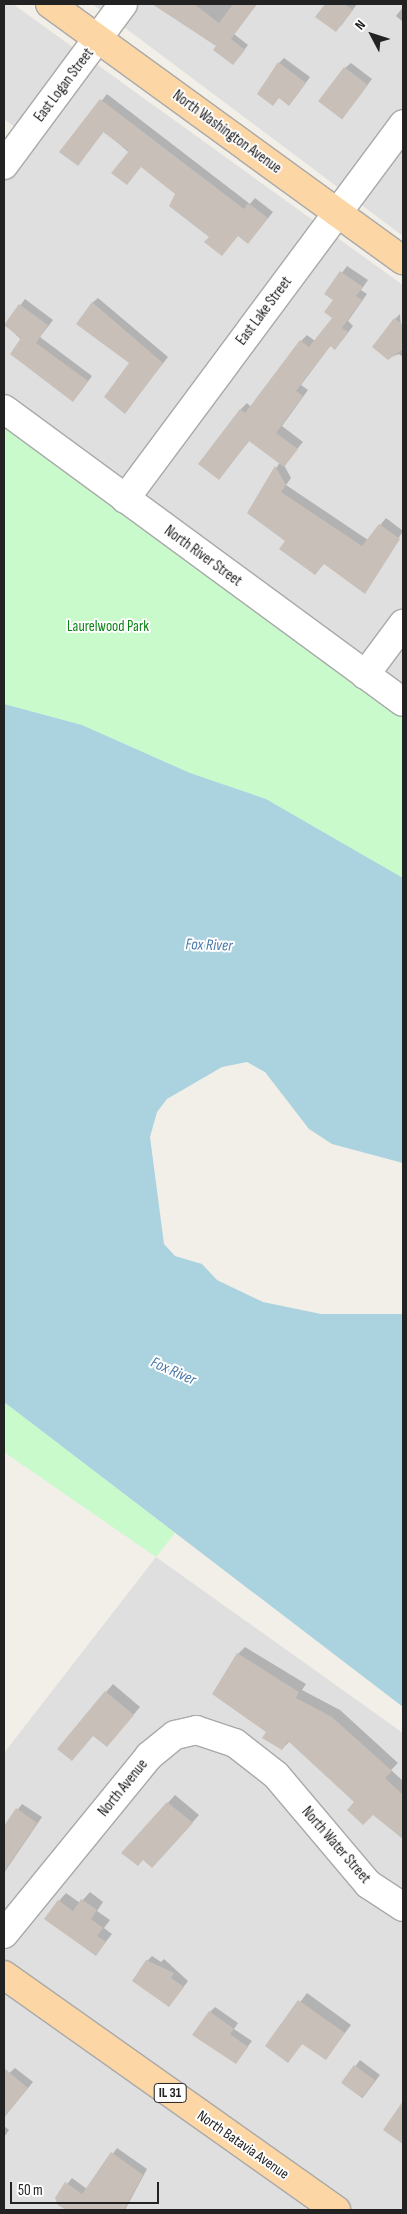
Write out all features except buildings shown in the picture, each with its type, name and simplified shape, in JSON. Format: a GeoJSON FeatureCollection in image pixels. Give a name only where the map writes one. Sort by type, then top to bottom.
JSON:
{"type":"FeatureCollection","features":[{"type":"Feature","properties":{"kind":"main road","name":"North Washington Avenue"},"geometry":{"type":"LineString","coordinates":[[50,4],[403,260]]}},
{"type":"Feature","properties":{"kind":"main road","name":"North Batavia Avenue"},"geometry":{"type":"LineString","coordinates":[[4,1975],[336,2210]]}},
{"type":"Feature","properties":{"kind":"street","name":"East Logan Street"},"geometry":{"type":"LineString","coordinates":[[4,165],[124,4]]}},
{"type":"Feature","properties":{"kind":"street","name":"East Lake Street"},"geometry":{"type":"LineString","coordinates":[[125,499],[403,124]]}},
{"type":"Feature","properties":{"kind":"street","name":"North River Street"},"geometry":{"type":"LineString","coordinates":[[4,409],[403,702]]}},
{"type":"Feature","properties":{"kind":"street"},"geometry":{"type":"LineString","coordinates":[[366,675],[403,624]]}},
{"type":"Feature","properties":{"kind":"street","name":"North Avenue"},"geometry":{"type":"LineString","coordinates":[[4,1934],[149,1756],[175,1735],[196,1730],[235,1743],[276,1775]]}},
{"type":"Feature","properties":{"kind":"street","name":"North Water Street"},"geometry":{"type":"LineString","coordinates":[[276,1775],[368,1884],[403,1907]]}},
{"type":"Feature","properties":{"kind":"shaded area"},"geometry":{"type":"Polygon","coordinates":[[[4,4],[13,4],[403,285],[403,690],[4,397],[4,177],[32,140],[4,119],[4,4]]]}},
{"type":"Feature","properties":{"kind":"shaded area"},"geometry":{"type":"Polygon","coordinates":[[[92,4],[403,4],[403,236],[136,36],[92,4]]]}},
{"type":"Feature","properties":{"kind":"shaded area"},"geometry":{"type":"Polygon","coordinates":[[[156,1557],[403,1733],[403,2210],[4,2210],[4,1753],[156,1557]]]}},
{"type":"Feature","properties":{"kind":"green space","name":"Laurelwood Park"},"geometry":{"type":"Polygon","coordinates":[[[4,425],[403,716],[403,878],[266,799],[190,773],[82,725],[4,704],[4,425]]]}},
{"type":"Feature","properties":{"kind":"green space"},"geometry":{"type":"Polygon","coordinates":[[[4,1402],[175,1533],[156,1557],[4,1452],[4,1402]]]}},
{"type":"Feature","properties":{"kind":"water","name":"Fox River"},"geometry":{"type":"Polygon","coordinates":[[[4,704],[82,725],[190,773],[266,799],[403,878],[403,1163],[332,1144],[309,1129],[265,1072],[247,1062],[222,1067],[167,1099],[157,1112],[150,1137],[164,1244],[175,1256],[202,1264],[217,1280],[263,1302],[321,1314],[403,1314],[403,1707],[4,1402],[4,704]]]}}]}
